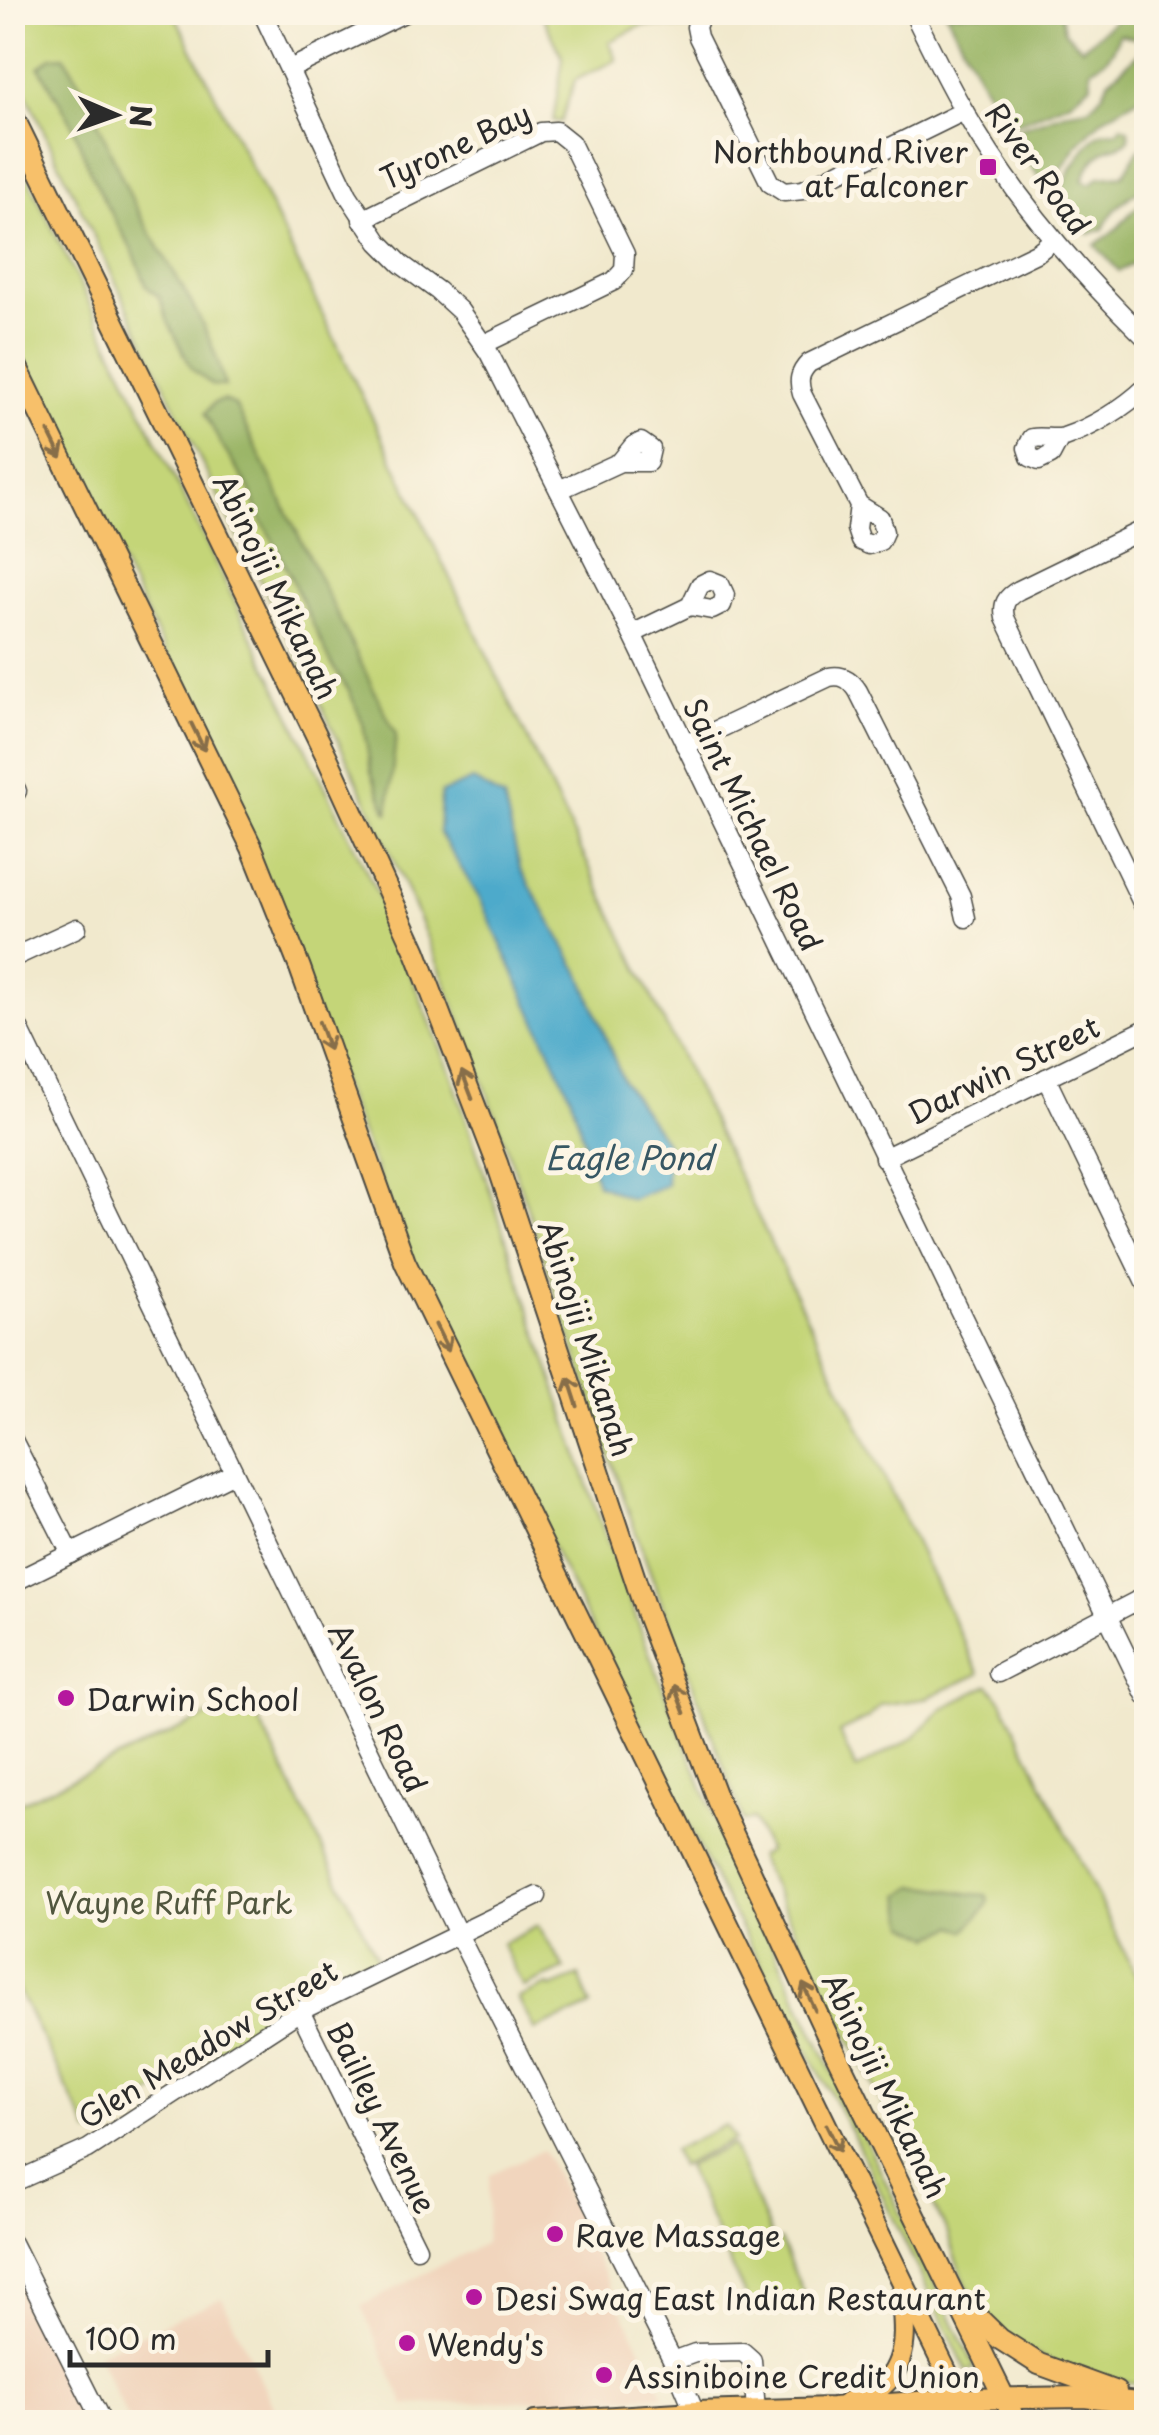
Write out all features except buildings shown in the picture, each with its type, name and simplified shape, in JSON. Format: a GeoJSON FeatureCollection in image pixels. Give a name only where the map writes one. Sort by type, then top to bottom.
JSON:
{"type":"FeatureCollection","features":[{"type":"Feature","properties":{"kind":"main road","name":"Abinojii Mikanah"},"geometry":{"type":"LineString","coordinates":[[12,114],[326,755],[416,952],[497,1163],[647,1615],[718,1802],[1016,2422]]}},
{"type":"Feature","properties":{"kind":"main road"},"geometry":{"type":"LineString","coordinates":[[12,357],[252,848],[300,968],[404,1262],[971,2422]]}},
{"type":"Feature","properties":{"kind":"main road"},"geometry":{"type":"LineString","coordinates":[[832,2408],[883,2385],[896,2369],[904,2346],[905,2321],[898,2272]]}},
{"type":"Feature","properties":{"kind":"main road"},"geometry":{"type":"LineString","coordinates":[[953,2292],[1000,2339],[1040,2364],[1146,2403]]}},
{"type":"Feature","properties":{"kind":"main road"},"geometry":{"type":"LineString","coordinates":[[535,2422],[697,2418],[756,2410],[960,2399],[1084,2397],[1146,2403]]}},
{"type":"Feature","properties":{"kind":"street","name":"Saint Michael Road"},"geometry":{"type":"LineString","coordinates":[[262,12],[362,220],[390,254],[460,312],[484,344],[632,634],[1146,1696]]}},
{"type":"Feature","properties":{"kind":"street"},"geometry":{"type":"LineString","coordinates":[[290,69],[406,12]]}},
{"type":"Feature","properties":{"kind":"street"},"geometry":{"type":"LineString","coordinates":[[702,12],[696,27],[698,36],[770,183],[784,192],[803,190],[964,111]]}},
{"type":"Feature","properties":{"kind":"street","name":"River Road"},"geometry":{"type":"LineString","coordinates":[[913,12],[964,111],[1008,180],[1053,240],[1146,338]]}},
{"type":"Feature","properties":{"kind":"street","name":"Tyrone Bay"},"geometry":{"type":"LineString","coordinates":[[362,220],[541,132],[556,130],[571,143],[625,254],[624,270],[614,281],[484,344]]}},
{"type":"Feature","properties":{"kind":"street"},"geometry":{"type":"LineString","coordinates":[[858,505],[802,394],[799,384],[804,368],[1038,252],[1053,240]]}},
{"type":"Feature","properties":{"kind":"street"},"geometry":{"type":"LineString","coordinates":[[1060,438],[1119,409],[1146,387]]}},
{"type":"Feature","properties":{"kind":"street"},"geometry":{"type":"LineString","coordinates":[[559,490],[620,462]]}},
{"type":"Feature","properties":{"kind":"street"},"geometry":{"type":"LineString","coordinates":[[1145,533],[1018,590],[1005,601],[1003,609],[1146,911]]}},
{"type":"Feature","properties":{"kind":"street"},"geometry":{"type":"LineString","coordinates":[[632,634],[690,606]]}},
{"type":"Feature","properties":{"kind":"street"},"geometry":{"type":"LineString","coordinates":[[685,744],[829,677],[846,678],[867,708],[960,896],[966,918]]}},
{"type":"Feature","properties":{"kind":"street"},"geometry":{"type":"LineString","coordinates":[[12,958],[76,928]]}},
{"type":"Feature","properties":{"kind":"street","name":"Avalon Road"},"geometry":{"type":"LineString","coordinates":[[12,1014],[17,1035],[458,1934],[674,2361],[697,2418]]}},
{"type":"Feature","properties":{"kind":"street","name":"Darwin Street"},"geometry":{"type":"LineString","coordinates":[[884,1158],[1146,1030]]}},
{"type":"Feature","properties":{"kind":"street"},"geometry":{"type":"LineString","coordinates":[[1046,1078],[1146,1285]]}},
{"type":"Feature","properties":{"kind":"street"},"geometry":{"type":"LineString","coordinates":[[12,1438],[70,1554]]}},
{"type":"Feature","properties":{"kind":"street"},"geometry":{"type":"LineString","coordinates":[[12,1584],[234,1473]]}},
{"type":"Feature","properties":{"kind":"street"},"geometry":{"type":"LineString","coordinates":[[998,1673],[1146,1596]]}},
{"type":"Feature","properties":{"kind":"street","name":"Glen Meadow Street"},"geometry":{"type":"LineString","coordinates":[[12,2184],[88,2149],[300,2011],[537,1896]]}},
{"type":"Feature","properties":{"kind":"street","name":"Bailley Avenue"},"geometry":{"type":"LineString","coordinates":[[300,2011],[417,2248]]}},
{"type":"Feature","properties":{"kind":"street"},"geometry":{"type":"LineString","coordinates":[[12,2243],[102,2422]]}},
{"type":"Feature","properties":{"kind":"street"},"geometry":{"type":"LineString","coordinates":[[674,2361],[695,2353],[743,2352],[752,2360],[756,2410]]}},
{"type":"Feature","properties":{"kind":"shaded area"},"geometry":{"type":"Polygon","coordinates":[[[543,2150],[664,2395],[405,2405],[361,2306],[485,2243],[490,2174],[543,2150]]]}},
{"type":"Feature","properties":{"kind":"shaded area"},"geometry":{"type":"Polygon","coordinates":[[[18,2280],[81,2422],[13,2422],[12,2283],[18,2280]]]}},
{"type":"Feature","properties":{"kind":"shaded area"},"geometry":{"type":"Polygon","coordinates":[[[222,2298],[280,2421],[129,2422],[97,2354],[222,2298]]]}},
{"type":"Feature","properties":{"kind":"green space"},"geometry":{"type":"Polygon","coordinates":[[[668,12],[690,16],[689,28],[643,25],[609,42],[617,60],[575,80],[561,122],[553,121],[563,58],[541,13],[668,12]]]}},
{"type":"Feature","properties":{"kind":"green space"},"geometry":{"type":"Polygon","coordinates":[[[13,13],[174,13],[979,1674],[924,1699],[880,1705],[868,1718],[839,1732],[856,1769],[913,1738],[943,1708],[989,1685],[1002,1701],[1146,1996],[1146,2385],[1045,2359],[996,2326],[976,2302],[948,2234],[758,1856],[768,1851],[753,1819],[743,1821],[655,1586],[496,1116],[437,962],[306,673],[13,66],[13,13]]]}},
{"type":"Feature","properties":{"kind":"green space"},"geometry":{"type":"Polygon","coordinates":[[[946,13],[1061,13],[1064,31],[1082,48],[1124,13],[1146,13],[1146,28],[1139,39],[1119,34],[1109,55],[1090,69],[1091,84],[1071,101],[1006,128],[946,13]]]}},
{"type":"Feature","properties":{"kind":"green space"},"geometry":{"type":"Polygon","coordinates":[[[1139,53],[1146,55],[1146,91],[1102,119],[1077,145],[1061,170],[1041,179],[1012,135],[1017,129],[1089,108],[1109,80],[1139,53]]]}},
{"type":"Feature","properties":{"kind":"green space"},"geometry":{"type":"Polygon","coordinates":[[[64,56],[140,215],[200,319],[225,386],[212,385],[192,369],[160,298],[147,287],[105,202],[71,121],[39,67],[51,57],[64,56]]]}},
{"type":"Feature","properties":{"kind":"green space"},"geometry":{"type":"Polygon","coordinates":[[[1122,126],[1128,129],[1129,139],[1100,154],[1083,181],[1091,184],[1099,177],[1123,175],[1139,149],[1146,150],[1146,189],[1121,204],[1103,229],[1089,234],[1061,195],[1062,188],[1089,144],[1101,133],[1118,131],[1122,126]]]}},
{"type":"Feature","properties":{"kind":"green space"},"geometry":{"type":"Polygon","coordinates":[[[12,145],[379,897],[452,1076],[593,1501],[718,1826],[975,2367],[967,2371],[853,2135],[716,1882],[412,1260],[184,691],[13,339],[12,145]]]}},
{"type":"Feature","properties":{"kind":"green space"},"geometry":{"type":"Polygon","coordinates":[[[1146,202],[1146,249],[1137,262],[1119,271],[1095,245],[1146,202]]]}},
{"type":"Feature","properties":{"kind":"green space"},"geometry":{"type":"Polygon","coordinates":[[[223,400],[235,405],[396,735],[388,814],[371,772],[363,723],[349,691],[332,665],[261,520],[250,489],[205,413],[223,400]]]}},
{"type":"Feature","properties":{"kind":"green space","name":"Wayne Ruff Park"},"geometry":{"type":"Polygon","coordinates":[[[248,1698],[377,1958],[242,2035],[90,2134],[13,1980],[13,1806],[248,1698]]]}},
{"type":"Feature","properties":{"kind":"green space"},"geometry":{"type":"Polygon","coordinates":[[[914,1886],[986,1895],[989,1900],[965,1931],[955,1926],[932,1937],[907,1925],[901,1895],[914,1886]]]}},
{"type":"Feature","properties":{"kind":"green space"},"geometry":{"type":"Polygon","coordinates":[[[538,1926],[565,1969],[523,1987],[502,1944],[538,1926]]]}},
{"type":"Feature","properties":{"kind":"green space"},"geometry":{"type":"Polygon","coordinates":[[[579,1976],[591,2006],[535,2030],[518,1998],[579,1976]]]}},
{"type":"Feature","properties":{"kind":"green space"},"geometry":{"type":"Polygon","coordinates":[[[726,2125],[734,2140],[680,2166],[673,2150],[726,2125]]]}},
{"type":"Feature","properties":{"kind":"green space"},"geometry":{"type":"Polygon","coordinates":[[[732,2145],[774,2242],[780,2240],[808,2303],[753,2313],[686,2166],[732,2145]]]}},
{"type":"Feature","properties":{"kind":"water","name":"Eagle Pond"},"geometry":{"type":"Polygon","coordinates":[[[473,780],[504,799],[520,868],[582,977],[623,1081],[668,1146],[666,1185],[631,1199],[597,1184],[571,1097],[480,899],[439,832],[441,793],[473,780]]]}},
{"type":"Feature","properties":{"kind":"place","name":"Northbound River at Falconer"},"geometry":{"type":"Point","coordinates":[988,167]}},
{"type":"Feature","properties":{"kind":"place","name":"Darwin School"},"geometry":{"type":"Point","coordinates":[66,1698]}},
{"type":"Feature","properties":{"kind":"place","name":"Rave Massage"},"geometry":{"type":"Point","coordinates":[555,2234]}},
{"type":"Feature","properties":{"kind":"place","name":"Desi Swag East Indian Restaurant"},"geometry":{"type":"Point","coordinates":[474,2297]}},
{"type":"Feature","properties":{"kind":"place","name":"Wendy's"},"geometry":{"type":"Point","coordinates":[407,2343]}},
{"type":"Feature","properties":{"kind":"place","name":"Assiniboine Credit Union"},"geometry":{"type":"Point","coordinates":[604,2375]}}]}
